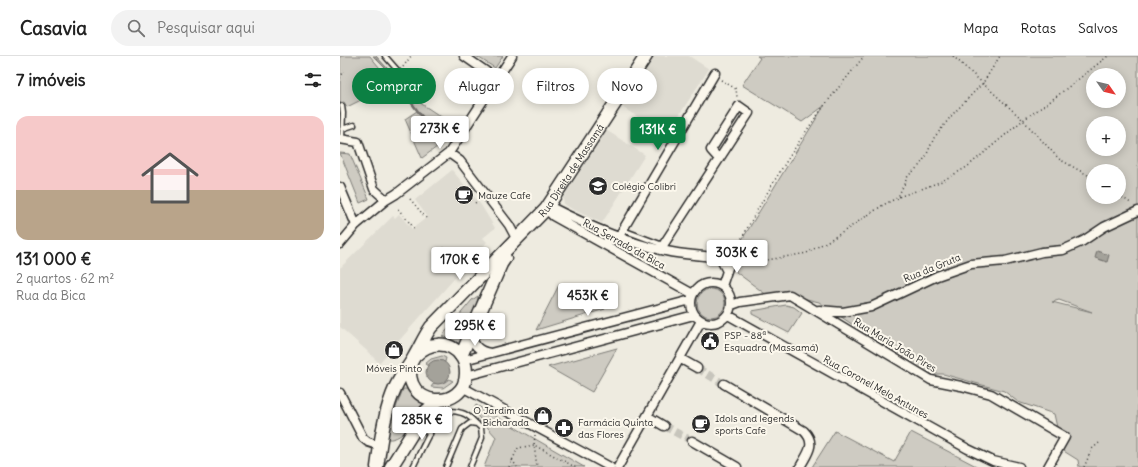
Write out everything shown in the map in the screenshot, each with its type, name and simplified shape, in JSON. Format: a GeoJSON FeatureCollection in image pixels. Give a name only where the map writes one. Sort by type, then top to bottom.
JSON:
{"type":"FeatureCollection","features":[{"type":"Feature","properties":{"kind":"main road","name":"Rua Direita de Massamá"},"geometry":{"type":"LineString","coordinates":[[438,401],[429,400],[421,395],[415,389],[411,380],[410,371],[423,338],[431,327],[517,240],[547,207],[646,56]]}},
{"type":"Feature","properties":{"kind":"main road","name":"Rua Direita de Massamá"},"geometry":{"type":"LineString","coordinates":[[462,358],[471,332],[500,264],[517,240]]}},
{"type":"Feature","properties":{"kind":"main road","name":"Rua Direita de Massamá"},"geometry":{"type":"LineString","coordinates":[[377,467],[386,411],[396,384],[422,349],[430,345],[439,344],[447,345],[455,350],[462,358],[466,368],[464,381]]}},
{"type":"Feature","properties":{"kind":"main road"},"geometry":{"type":"LineString","coordinates":[[391,467],[426,411],[438,401],[448,399],[456,394],[464,381]]}},
{"type":"Feature","properties":{"kind":"main road"},"geometry":{"type":"LineString","coordinates":[[380,446],[402,449]]}},
{"type":"Feature","properties":{"kind":"street"},"geometry":{"type":"LineString","coordinates":[[464,56],[480,68]]}},
{"type":"Feature","properties":{"kind":"street"},"geometry":{"type":"LineString","coordinates":[[504,68],[512,56]]}},
{"type":"Feature","properties":{"kind":"street"},"geometry":{"type":"LineString","coordinates":[[605,244],[609,240],[618,238],[714,75]]}},
{"type":"Feature","properties":{"kind":"street"},"geometry":{"type":"LineString","coordinates":[[340,244],[356,225],[386,200],[449,153],[481,104]]}},
{"type":"Feature","properties":{"kind":"street"},"geometry":{"type":"LineString","coordinates":[[662,247],[749,113],[739,106],[711,150],[718,160]]}},
{"type":"Feature","properties":{"kind":"street"},"geometry":{"type":"LineString","coordinates":[[341,139],[358,142],[374,189],[386,200]]}},
{"type":"Feature","properties":{"kind":"street"},"geometry":{"type":"LineString","coordinates":[[449,153],[460,161],[509,225],[517,240]]}},
{"type":"Feature","properties":{"kind":"street"},"geometry":{"type":"LineString","coordinates":[[340,187],[356,225]]}},
{"type":"Feature","properties":{"kind":"street","name":"Rua Serrado da Bica"},"geometry":{"type":"LineString","coordinates":[[547,207],[618,238],[720,258],[727,271]]}},
{"type":"Feature","properties":{"kind":"street","name":"Rua Serrado da Bica"},"geometry":{"type":"LineString","coordinates":[[547,207],[553,216],[605,244],[692,297]]}},
{"type":"Feature","properties":{"kind":"street","name":"Rua da Gruta"},"geometry":{"type":"LineString","coordinates":[[732,305],[740,302],[790,295],[816,309],[843,312],[871,307],[937,276],[971,264],[1063,250],[1083,241],[1104,227],[1138,211]]}},
{"type":"Feature","properties":{"kind":"street"},"geometry":{"type":"LineString","coordinates":[[722,286],[732,256]]}},
{"type":"Feature","properties":{"kind":"street"},"geometry":{"type":"LineString","coordinates":[[709,283],[716,283],[722,286],[730,294],[732,305],[728,315],[719,322],[707,323],[694,315],[691,305],[692,297],[697,288],[703,284],[709,283]]}},
{"type":"Feature","properties":{"kind":"street"},"geometry":{"type":"LineString","coordinates":[[462,358],[490,353],[692,297]]}},
{"type":"Feature","properties":{"kind":"street","name":"Rua Maria João Pires"},"geometry":{"type":"LineString","coordinates":[[816,309],[931,380],[991,394],[1065,437],[1048,467]]}},
{"type":"Feature","properties":{"kind":"street"},"geometry":{"type":"LineString","coordinates":[[464,381],[694,315]]}},
{"type":"Feature","properties":{"kind":"street","name":"Rua Coronel Melo Antunes"},"geometry":{"type":"LineString","coordinates":[[728,315],[968,449],[993,461],[1019,467]]}},
{"type":"Feature","properties":{"kind":"street"},"geometry":{"type":"LineString","coordinates":[[618,467],[702,321]]}},
{"type":"Feature","properties":{"kind":"street"},"geometry":{"type":"LineString","coordinates":[[471,332],[476,347],[482,352],[490,353]]}},
{"type":"Feature","properties":{"kind":"street"},"geometry":{"type":"LineString","coordinates":[[680,359],[696,368]]}},
{"type":"Feature","properties":{"kind":"street"},"geometry":{"type":"LineString","coordinates":[[464,381],[537,428],[610,467]]}},
{"type":"Feature","properties":{"kind":"street"},"geometry":{"type":"LineString","coordinates":[[724,384],[804,431],[810,437],[810,450],[800,467]]}},
{"type":"Feature","properties":{"kind":"street"},"geometry":{"type":"LineString","coordinates":[[340,393],[363,438],[368,442],[380,446]]}},
{"type":"Feature","properties":{"kind":"street"},"geometry":{"type":"LineString","coordinates":[[647,416],[664,426]]}},
{"type":"Feature","properties":{"kind":"street"},"geometry":{"type":"LineString","coordinates":[[692,441],[737,467]]}},
{"type":"Feature","properties":{"kind":"lane"},"geometry":{"type":"LineString","coordinates":[[385,56],[396,68]]}},
{"type":"Feature","properties":{"kind":"lane"},"geometry":{"type":"LineString","coordinates":[[341,139],[343,113],[342,106]]}},
{"type":"Feature","properties":{"kind":"lane"},"geometry":{"type":"LineString","coordinates":[[342,129],[354,125]]}},
{"type":"Feature","properties":{"kind":"lane"},"geometry":{"type":"LineString","coordinates":[[622,230],[662,247]]}},
{"type":"Feature","properties":{"kind":"lane"},"geometry":{"type":"LineString","coordinates":[[413,467],[441,416],[450,411],[462,413],[471,418],[481,428],[482,438],[470,467]]}},
{"type":"Feature","properties":{"kind":"lane"},"geometry":{"type":"LineString","coordinates":[[446,467],[462,429],[470,423],[477,424]]}},
{"type":"Feature","properties":{"kind":"lane"},"geometry":{"type":"LineString","coordinates":[[417,426],[430,434]]}},
{"type":"Feature","properties":{"kind":"path"},"geometry":{"type":"LineString","coordinates":[[402,68],[411,56]]}},
{"type":"Feature","properties":{"kind":"path"},"geometry":{"type":"LineString","coordinates":[[864,56],[810,126],[757,209],[732,256],[762,261],[807,253],[883,206],[930,186],[967,167],[1023,120],[1048,103],[1108,56]]}},
{"type":"Feature","properties":{"kind":"path"},"geometry":{"type":"LineString","coordinates":[[953,56],[1023,120],[1059,159],[1086,174]]}},
{"type":"Feature","properties":{"kind":"path"},"geometry":{"type":"LineString","coordinates":[[897,199],[908,176],[920,165],[934,138],[952,115],[983,84],[1000,56]]}},
{"type":"Feature","properties":{"kind":"path"},"geometry":{"type":"LineString","coordinates":[[340,78],[344,70]]}},
{"type":"Feature","properties":{"kind":"path"},"geometry":{"type":"LineString","coordinates":[[714,75],[736,89],[739,106]]}},
{"type":"Feature","properties":{"kind":"path"},"geometry":{"type":"LineString","coordinates":[[410,199],[426,218]]}},
{"type":"Feature","properties":{"kind":"path"},"geometry":{"type":"LineString","coordinates":[[1126,200],[1138,208]]}},
{"type":"Feature","properties":{"kind":"path"},"geometry":{"type":"LineString","coordinates":[[398,209],[414,228]]}},
{"type":"Feature","properties":{"kind":"path"},"geometry":{"type":"LineString","coordinates":[[443,248],[456,264]]}},
{"type":"Feature","properties":{"kind":"path"},"geometry":{"type":"LineString","coordinates":[[537,428],[534,445],[537,467]]}},
{"type":"Feature","properties":{"kind":"path"},"geometry":{"type":"LineString","coordinates":[[1084,467],[1092,449],[1099,443]]}},
{"type":"Feature","properties":{"kind":"path"},"geometry":{"type":"LineString","coordinates":[[509,467],[518,448],[534,445],[575,467]]}},
{"type":"Feature","properties":{"kind":"path"},"geometry":{"type":"LineString","coordinates":[[512,460],[517,467]]}},
{"type":"Feature","properties":{"kind":"shaded area"},"geometry":{"type":"Polygon","coordinates":[[[340,56],[370,56],[380,68],[352,68],[353,104],[347,107],[344,102],[340,103],[340,56]]]}},
{"type":"Feature","properties":{"kind":"shaded area"},"geometry":{"type":"Polygon","coordinates":[[[373,56],[376,56],[387,68],[385,68],[373,56]]]}},
{"type":"Feature","properties":{"kind":"shaded area"},"geometry":{"type":"Polygon","coordinates":[[[476,56],[503,56],[495,68],[476,56]]]}},
{"type":"Feature","properties":{"kind":"shaded area"},"geometry":{"type":"Polygon","coordinates":[[[655,56],[689,56],[709,69],[666,135],[622,107],[624,104],[657,104],[657,68],[647,68],[655,56]]]}},
{"type":"Feature","properties":{"kind":"shaded area"},"geometry":{"type":"Polygon","coordinates":[[[757,56],[1138,56],[1138,467],[1079,467],[1078,460],[1062,450],[1054,414],[1018,402],[1004,391],[943,374],[926,374],[819,302],[790,295],[768,296],[736,272],[732,256],[824,106],[802,122],[742,85],[760,58],[757,56]],[[1059,300],[1052,302],[1092,312],[1059,300]]]}},
{"type":"Feature","properties":{"kind":"shaded area"},"geometry":{"type":"Polygon","coordinates":[[[412,104],[422,104],[452,124],[441,144],[422,158],[405,119],[417,111],[412,104]]]}},
{"type":"Feature","properties":{"kind":"shaded area","name":"Colégio Colibri"},"geometry":{"type":"Polygon","coordinates":[[[606,130],[645,155],[602,223],[564,204],[563,198],[606,130]]]}},
{"type":"Feature","properties":{"kind":"shaded area"},"geometry":{"type":"Polygon","coordinates":[[[340,153],[350,154],[369,199],[360,203],[340,153]]]}},
{"type":"Feature","properties":{"kind":"shaded area"},"geometry":{"type":"Polygon","coordinates":[[[452,170],[481,205],[495,228],[483,238],[487,242],[379,363],[340,327],[340,268],[393,216],[395,218],[399,214],[412,229],[426,218],[427,216],[415,200],[452,170]]]}},
{"type":"Feature","properties":{"kind":"shaded area"},"geometry":{"type":"Polygon","coordinates":[[[1097,251],[1109,255],[1107,262],[1095,258],[1097,251]]]}},
{"type":"Feature","properties":{"kind":"shaded area"},"geometry":{"type":"Polygon","coordinates":[[[560,283],[605,309],[536,330],[560,283]]]}},
{"type":"Feature","properties":{"kind":"shaded area"},"geometry":{"type":"Polygon","coordinates":[[[711,289],[717,290],[721,293],[724,297],[724,309],[721,313],[717,316],[711,317],[705,316],[701,313],[698,309],[697,303],[698,297],[701,293],[705,290],[711,289]]]}},
{"type":"Feature","properties":{"kind":"shaded area"},"geometry":{"type":"Polygon","coordinates":[[[478,296],[477,304],[460,344],[442,336],[472,300],[478,296]]]}},
{"type":"Feature","properties":{"kind":"shaded area"},"geometry":{"type":"Polygon","coordinates":[[[786,305],[794,307],[802,313],[789,333],[752,314],[752,311],[786,305]]]}},
{"type":"Feature","properties":{"kind":"shaded area"},"geometry":{"type":"Polygon","coordinates":[[[617,348],[592,392],[548,367],[617,348]]]}},
{"type":"Feature","properties":{"kind":"shaded area"},"geometry":{"type":"Polygon","coordinates":[[[442,356],[446,358],[445,362],[436,361],[428,366],[425,364],[431,359],[442,356]]]}},
{"type":"Feature","properties":{"kind":"shaded area"},"geometry":{"type":"Polygon","coordinates":[[[438,360],[446,364],[450,372],[446,380],[438,384],[430,380],[426,372],[430,364],[438,360]]]}},
{"type":"Feature","properties":{"kind":"shaded area"},"geometry":{"type":"Polygon","coordinates":[[[449,379],[453,381],[443,388],[431,387],[434,383],[445,382],[449,379]]]}},
{"type":"Feature","properties":{"kind":"shaded area"},"geometry":{"type":"Polygon","coordinates":[[[403,389],[412,389],[428,402],[411,426],[400,436],[388,439],[386,434],[403,389]]]}},
{"type":"Feature","properties":{"kind":"shaded area"},"geometry":{"type":"Polygon","coordinates":[[[476,405],[584,467],[484,467],[496,437],[473,411],[476,405]]]}},
{"type":"Feature","properties":{"kind":"shaded area"},"geometry":{"type":"Polygon","coordinates":[[[835,431],[894,462],[911,432],[978,467],[812,467],[835,431]]]}},
{"type":"Feature","properties":{"kind":"waterway"},"geometry":{"type":"LineString","coordinates":[[412,104],[436,135]]}},
{"type":"Feature","properties":{"kind":"tunnel"},"geometry":{"type":"LineString","coordinates":[[697,368],[724,384]]}},
{"type":"Feature","properties":{"kind":"tunnel"},"geometry":{"type":"LineString","coordinates":[[664,426],[692,441]]}},
{"type":"Feature","properties":{"kind":"place","name":"Colégio Colibri"},"geometry":{"type":"Point","coordinates":[598,186]}},
{"type":"Feature","properties":{"kind":"place","name":"Mauze Cafe"},"geometry":{"type":"Point","coordinates":[464,195]}},
{"type":"Feature","properties":{"kind":"place","name":"PSP - 88ª Esquadra (Massamá)"},"geometry":{"type":"Point","coordinates":[710,341]}},
{"type":"Feature","properties":{"kind":"place","name":"Móveis Pinto"},"geometry":{"type":"Point","coordinates":[394,350]}},
{"type":"Feature","properties":{"kind":"place","name":"O Jardim da Bicharada"},"geometry":{"type":"Point","coordinates":[543,416]}},
{"type":"Feature","properties":{"kind":"place","name":"Idols and legends sports Cafe"},"geometry":{"type":"Point","coordinates":[701,424]}},
{"type":"Feature","properties":{"kind":"place","name":"Farmácia Quinta das Flores"},"geometry":{"type":"Point","coordinates":[564,428]}}]}
